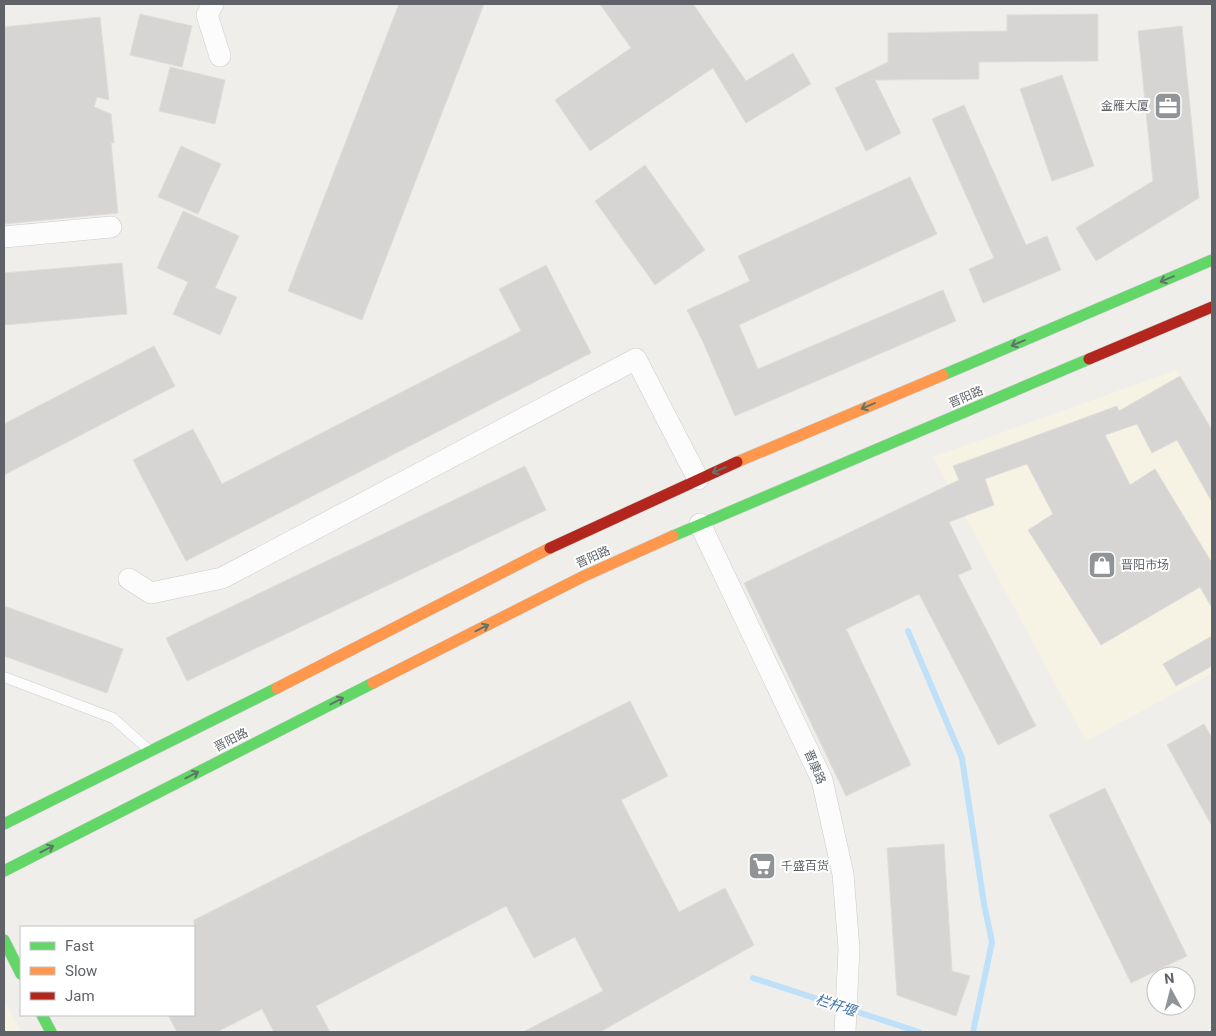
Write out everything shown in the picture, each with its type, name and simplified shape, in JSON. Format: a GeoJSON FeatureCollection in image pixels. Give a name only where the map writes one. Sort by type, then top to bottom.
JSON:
{"type":"FeatureCollection","features":[{"type":"Feature","properties":{"kind":"main road"},"geometry":{"type":"LineString","coordinates":[[4,824],[563,542],[698,479],[1212,260]]}},
{"type":"Feature","properties":{"kind":"main road","name":"晋阳路"},"geometry":{"type":"LineString","coordinates":[[4,871],[582,577],[700,524],[1212,307]]}},
{"type":"Feature","properties":{"kind":"main road"},"geometry":{"type":"LineString","coordinates":[[4,940],[20,972]]}},
{"type":"Feature","properties":{"kind":"main road"},"geometry":{"type":"LineString","coordinates":[[43,1016],[51,1032]]}},
{"type":"Feature","properties":{"kind":"street"},"geometry":{"type":"LineString","coordinates":[[213,4],[207,15],[220,56]]}},
{"type":"Feature","properties":{"kind":"street"},"geometry":{"type":"LineString","coordinates":[[4,237],[111,226]]}},
{"type":"Feature","properties":{"kind":"street"},"geometry":{"type":"LineString","coordinates":[[129,579],[151,593],[222,578],[636,359],[698,479]]}},
{"type":"Feature","properties":{"kind":"street","name":"晋康路"},"geometry":{"type":"LineString","coordinates":[[700,524],[822,780],[843,874],[849,949],[845,1032]]}},
{"type":"Feature","properties":{"kind":"lane"},"geometry":{"type":"LineString","coordinates":[[4,677],[112,718],[150,752]]}},
{"type":"Feature","properties":{"kind":"shaded area","name":"晋阳市场"},"geometry":{"type":"Polygon","coordinates":[[[1177,370],[1212,429],[1212,673],[1086,741],[933,457],[1177,370]]]}},
{"type":"Feature","properties":{"kind":"shaded area"},"geometry":{"type":"Polygon","coordinates":[[[4,999],[21,1032],[4,1032],[4,999]]]}},
{"type":"Feature","properties":{"kind":"building"},"geometry":{"type":"Polygon","coordinates":[[[399,4],[484,4],[362,320],[288,291],[399,4]]]}},
{"type":"Feature","properties":{"kind":"building"},"geometry":{"type":"Polygon","coordinates":[[[600,4],[693,4],[746,81],[793,53],[811,84],[746,123],[713,68],[590,151],[555,100],[631,48],[600,4]]]}},
{"type":"Feature","properties":{"kind":"building"},"geometry":{"type":"Polygon","coordinates":[[[140,14],[192,26],[182,67],[130,55],[140,14]]]}},
{"type":"Feature","properties":{"kind":"building"},"geometry":{"type":"Polygon","coordinates":[[[1098,14],[1098,61],[979,62],[979,79],[875,80],[901,133],[866,151],[835,88],[888,62],[888,33],[1007,31],[1007,15],[1098,14]]]}},
{"type":"Feature","properties":{"kind":"building"},"geometry":{"type":"Polygon","coordinates":[[[100,17],[109,100],[97,97],[94,107],[111,114],[114,143],[111,143],[118,213],[4,224],[4,27],[100,17]]]}},
{"type":"Feature","properties":{"kind":"building","name":"金雁大厦"},"geometry":{"type":"Polygon","coordinates":[[[1182,26],[1199,198],[1096,261],[1076,228],[1153,181],[1138,31],[1182,26]]]}},
{"type":"Feature","properties":{"kind":"building"},"geometry":{"type":"Polygon","coordinates":[[[170,67],[225,80],[215,124],[159,111],[170,67]]]}},
{"type":"Feature","properties":{"kind":"building"},"geometry":{"type":"Polygon","coordinates":[[[1062,75],[1094,166],[1052,181],[1020,89],[1062,75]]]}},
{"type":"Feature","properties":{"kind":"building"},"geometry":{"type":"Polygon","coordinates":[[[964,105],[1026,245],[1047,236],[1061,270],[983,303],[969,269],[994,258],[932,119],[964,105]]]}},
{"type":"Feature","properties":{"kind":"building"},"geometry":{"type":"Polygon","coordinates":[[[181,146],[221,164],[198,214],[158,197],[181,146]]]}},
{"type":"Feature","properties":{"kind":"building"},"geometry":{"type":"Polygon","coordinates":[[[645,165],[705,250],[655,285],[595,201],[645,165]]]}},
{"type":"Feature","properties":{"kind":"building"},"geometry":{"type":"Polygon","coordinates":[[[910,177],[937,234],[739,325],[758,369],[943,290],[956,321],[735,416],[687,310],[750,281],[738,256],[910,177]]]}},
{"type":"Feature","properties":{"kind":"building"},"geometry":{"type":"Polygon","coordinates":[[[183,211],[239,236],[215,288],[237,297],[220,335],[173,314],[188,282],[157,268],[183,211]]]}},
{"type":"Feature","properties":{"kind":"building"},"geometry":{"type":"Polygon","coordinates":[[[122,263],[127,314],[4,325],[4,273],[122,263]]]}},
{"type":"Feature","properties":{"kind":"building"},"geometry":{"type":"Polygon","coordinates":[[[546,265],[591,353],[186,561],[133,460],[193,429],[222,484],[521,331],[499,289],[546,265]]]}},
{"type":"Feature","properties":{"kind":"building"},"geometry":{"type":"Polygon","coordinates":[[[154,346],[175,386],[4,475],[4,424],[154,346]]]}},
{"type":"Feature","properties":{"kind":"building"},"geometry":{"type":"Polygon","coordinates":[[[1180,376],[1212,430],[1212,502],[1177,440],[1152,453],[1137,424],[1105,435],[1130,485],[1155,469],[1212,563],[1212,608],[1200,587],[1101,645],[1028,530],[1053,514],[1027,464],[985,479],[994,505],[949,522],[972,569],[958,575],[1036,726],[998,745],[919,594],[846,629],[911,765],[846,796],[744,583],[959,480],[953,466],[1117,406],[1119,411],[1180,376]]]}},
{"type":"Feature","properties":{"kind":"building"},"geometry":{"type":"Polygon","coordinates":[[[525,466],[546,510],[187,681],[166,638],[525,466]]]}},
{"type":"Feature","properties":{"kind":"building"},"geometry":{"type":"Polygon","coordinates":[[[4,606],[123,649],[107,693],[4,656],[4,606]]]}},
{"type":"Feature","properties":{"kind":"building"},"geometry":{"type":"Polygon","coordinates":[[[1212,636],[1212,666],[1176,686],[1163,664],[1212,636]]]}},
{"type":"Feature","properties":{"kind":"building"},"geometry":{"type":"Polygon","coordinates":[[[630,701],[668,776],[621,800],[679,912],[725,888],[754,945],[600,1032],[523,1032],[603,991],[575,937],[534,958],[506,906],[316,1006],[330,1032],[274,1032],[262,1009],[217,1032],[177,1032],[169,1016],[195,1016],[194,920],[630,701]]]}},
{"type":"Feature","properties":{"kind":"building"},"geometry":{"type":"Polygon","coordinates":[[[1204,724],[1212,738],[1212,826],[1167,745],[1204,724]]]}},
{"type":"Feature","properties":{"kind":"building"},"geometry":{"type":"Polygon","coordinates":[[[1105,788],[1187,956],[1166,966],[1146,966],[1146,976],[1131,983],[1049,815],[1105,788]]]}},
{"type":"Feature","properties":{"kind":"building"},"geometry":{"type":"Polygon","coordinates":[[[944,844],[952,971],[970,976],[956,1016],[897,995],[887,848],[944,844]]]}},
{"type":"Feature","properties":{"kind":"waterway"},"geometry":{"type":"LineString","coordinates":[[908,631],[962,758],[984,904],[992,942],[973,1032]]}},
{"type":"Feature","properties":{"kind":"waterway","name":"栏杆堰"},"geometry":{"type":"LineString","coordinates":[[753,978],[919,1032]]}},
{"type":"Feature","properties":{"kind":"traffic: fast"},"geometry":{"type":"LineString","coordinates":[[943,375],[1212,260]]}},
{"type":"Feature","properties":{"kind":"traffic: fast"},"geometry":{"type":"LineString","coordinates":[[673,536],[1089,359]]}},
{"type":"Feature","properties":{"kind":"traffic: fast"},"geometry":{"type":"LineString","coordinates":[[4,871],[373,683]]}},
{"type":"Feature","properties":{"kind":"traffic: fast"},"geometry":{"type":"LineString","coordinates":[[4,824],[277,688]]}},
{"type":"Feature","properties":{"kind":"traffic: fast"},"geometry":{"type":"LineString","coordinates":[[4,940],[20,972]]}},
{"type":"Feature","properties":{"kind":"traffic: fast"},"geometry":{"type":"LineString","coordinates":[[43,1016],[51,1032]]}},
{"type":"Feature","properties":{"kind":"traffic: slow"},"geometry":{"type":"LineString","coordinates":[[737,462],[943,375]]}},
{"type":"Feature","properties":{"kind":"traffic: slow"},"geometry":{"type":"LineString","coordinates":[[373,683],[582,577],[673,536]]}},
{"type":"Feature","properties":{"kind":"traffic: slow"},"geometry":{"type":"LineString","coordinates":[[277,688],[550,548]]}},
{"type":"Feature","properties":{"kind":"traffic: jam"},"geometry":{"type":"LineString","coordinates":[[1089,359],[1212,307]]}},
{"type":"Feature","properties":{"kind":"traffic: jam"},"geometry":{"type":"LineString","coordinates":[[550,548],[737,462]]}},
{"type":"Feature","properties":{"kind":"place","name":"金雁大厦"},"geometry":{"type":"Point","coordinates":[1168,106]}},
{"type":"Feature","properties":{"kind":"place","name":"晋阳市场"},"geometry":{"type":"Point","coordinates":[1102,565]}},
{"type":"Feature","properties":{"kind":"place","name":"千盛百货"},"geometry":{"type":"Point","coordinates":[762,866]}}]}
